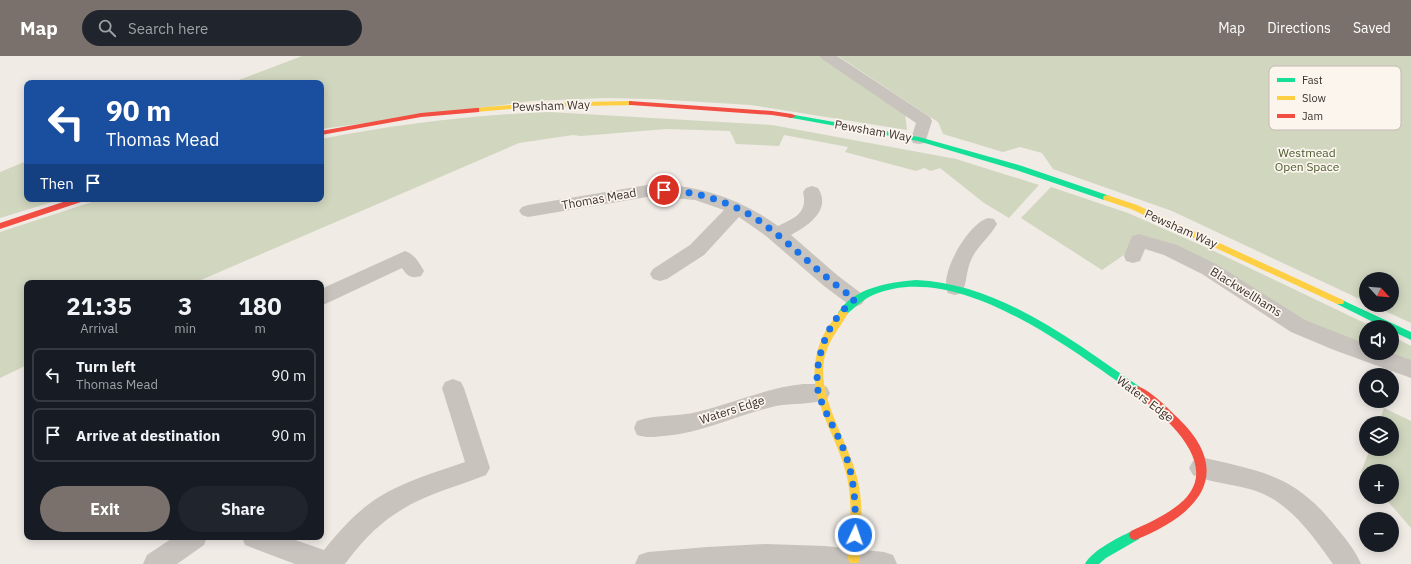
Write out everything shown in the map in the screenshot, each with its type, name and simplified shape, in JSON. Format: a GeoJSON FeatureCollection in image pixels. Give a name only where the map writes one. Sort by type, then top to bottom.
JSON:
{"type":"FeatureCollection","features":[{"type":"Feature","properties":{"kind":"main road","name":"Pewsham Way"},"geometry":{"type":"LineString","coordinates":[[324,132],[422,115],[532,105],[641,104],[772,113],[919,139],[1019,168],[1134,207],[1273,270],[1377,320]]}},
{"type":"Feature","properties":{"kind":"main road"},"geometry":{"type":"LineString","coordinates":[[0,226],[72,202]]}},
{"type":"Feature","properties":{"kind":"main road","name":"Waters Edge"},"geometry":{"type":"LineString","coordinates":[[854,559],[856,514],[853,484],[841,444],[819,393],[818,364],[822,347],[829,330],[836,319],[855,299],[874,290],[896,284],[911,284],[955,288],[1000,305],[1049,331],[1129,385],[1165,412],[1181,427],[1193,444],[1200,459],[1201,468],[1198,490],[1190,502],[1176,512],[1111,548],[1091,564]]}},
{"type":"Feature","properties":{"kind":"main road","name":"Pewsham Way"},"geometry":{"type":"LineString","coordinates":[[1399,330],[1411,336]]}},
{"type":"Feature","properties":{"kind":"street"},"geometry":{"type":"LineString","coordinates":[[827,56],[924,121],[919,139]]}},
{"type":"Feature","properties":{"kind":"street","name":"Thomas Mead"},"geometry":{"type":"LineString","coordinates":[[528,211],[556,211],[619,195],[664,190],[681,191],[703,196],[736,209],[760,222],[824,276],[855,299]]}},
{"type":"Feature","properties":{"kind":"street"},"geometry":{"type":"LineString","coordinates":[[776,234],[800,222],[808,216],[814,204],[812,192]]}},
{"type":"Feature","properties":{"kind":"street"},"geometry":{"type":"LineString","coordinates":[[673,272],[697,250],[736,209]]}},
{"type":"Feature","properties":{"kind":"street"},"geometry":{"type":"LineString","coordinates":[[955,288],[956,271],[964,255],[978,234],[988,224]]}},
{"type":"Feature","properties":{"kind":"street","name":"Blackwellhams"},"geometry":{"type":"LineString","coordinates":[[1133,256],[1139,241],[1170,250],[1209,269],[1298,326],[1359,350]]}},
{"type":"Feature","properties":{"kind":"street"},"geometry":{"type":"LineString","coordinates":[[324,297],[411,260]]}},
{"type":"Feature","properties":{"kind":"street","name":"Blackwellhams"},"geometry":{"type":"LineString","coordinates":[[1386,360],[1411,369]]}},
{"type":"Feature","properties":{"kind":"street"},"geometry":{"type":"LineString","coordinates":[[261,540],[282,549],[329,564],[343,544],[383,508],[414,492],[481,475],[453,388]]}},
{"type":"Feature","properties":{"kind":"street","name":"Waters Edge"},"geometry":{"type":"LineString","coordinates":[[645,428],[685,424],[705,420],[746,404],[777,396],[805,392],[819,393]]}},
{"type":"Feature","properties":{"kind":"street"},"geometry":{"type":"LineString","coordinates":[[1201,468],[1257,481],[1281,491],[1298,504],[1311,517],[1348,564]]}},
{"type":"Feature","properties":{"kind":"street"},"geometry":{"type":"LineString","coordinates":[[156,564],[191,540]]}},
{"type":"Feature","properties":{"kind":"street"},"geometry":{"type":"LineString","coordinates":[[648,564],[777,555],[854,559],[884,564]]}},
{"type":"Feature","properties":{"kind":"green space"},"geometry":{"type":"Polygon","coordinates":[[[302,56],[821,56],[905,113],[907,130],[751,105],[652,99],[604,98],[532,101],[324,129],[324,80],[239,80],[302,56]]]}},
{"type":"Feature","properties":{"kind":"green space","name":"Westmead Open Space"},"geometry":{"type":"Polygon","coordinates":[[[838,56],[1411,56],[1411,323],[1387,312],[1399,312],[1399,272],[1359,272],[1359,299],[1172,211],[1053,169],[1042,153],[1020,147],[1003,152],[943,134],[938,122],[838,56]]]}},
{"type":"Feature","properties":{"kind":"green space"},"geometry":{"type":"Polygon","coordinates":[[[549,112],[772,125],[956,159],[1039,185],[1009,218],[984,203],[940,168],[931,171],[924,168],[916,171],[845,152],[848,147],[784,135],[779,146],[736,144],[730,131],[667,129],[581,136],[573,135],[519,143],[201,280],[24,280],[24,366],[0,378],[0,232],[92,202],[324,202],[324,138],[435,121],[492,115],[549,112]]]}},
{"type":"Feature","properties":{"kind":"green space"},"geometry":{"type":"Polygon","coordinates":[[[24,162],[24,202],[52,202],[0,218],[0,172],[24,162]]]}},
{"type":"Feature","properties":{"kind":"green space"},"geometry":{"type":"Polygon","coordinates":[[[1051,187],[1128,213],[1214,251],[1359,320],[1359,343],[1312,326],[1150,237],[1102,270],[1021,218],[1051,187]]]}},
{"type":"Feature","properties":{"kind":"green space"},"geometry":{"type":"Polygon","coordinates":[[[1399,340],[1411,346],[1411,362],[1399,356],[1399,340]]]}},
{"type":"Feature","properties":{"kind":"green space"},"geometry":{"type":"Polygon","coordinates":[[[1384,408],[1411,421],[1411,528],[1399,514],[1399,512],[1397,512],[1390,504],[1399,504],[1399,464],[1364,464],[1367,456],[1399,456],[1399,416],[1381,416],[1384,408]]]}},
{"type":"Feature","properties":{"kind":"traffic: fast"},"geometry":{"type":"LineString","coordinates":[[792,116],[919,139],[1019,168],[1107,198]]}},
{"type":"Feature","properties":{"kind":"traffic: fast"},"geometry":{"type":"LineString","coordinates":[[843,313],[868,293],[899,284],[932,284],[964,291],[987,299],[1032,321],[1054,334],[1137,390]]}},
{"type":"Feature","properties":{"kind":"traffic: fast"},"geometry":{"type":"LineString","coordinates":[[1340,302],[1377,320]]}},
{"type":"Feature","properties":{"kind":"traffic: fast"},"geometry":{"type":"LineString","coordinates":[[1399,330],[1411,336]]}},
{"type":"Feature","properties":{"kind":"traffic: fast"},"geometry":{"type":"LineString","coordinates":[[1091,564],[1102,554],[1135,535]]}},
{"type":"Feature","properties":{"kind":"traffic: slow"},"geometry":{"type":"LineString","coordinates":[[476,110],[532,105],[631,103]]}},
{"type":"Feature","properties":{"kind":"traffic: slow"},"geometry":{"type":"LineString","coordinates":[[1107,198],[1134,207],[1340,302]]}},
{"type":"Feature","properties":{"kind":"traffic: slow"},"geometry":{"type":"LineString","coordinates":[[843,313],[828,336],[820,356],[818,376],[828,414],[845,454],[854,487],[856,508],[854,559]]}},
{"type":"Feature","properties":{"kind":"traffic: jam"},"geometry":{"type":"LineString","coordinates":[[631,103],[772,113],[792,116]]}},
{"type":"Feature","properties":{"kind":"traffic: jam"},"geometry":{"type":"LineString","coordinates":[[324,132],[421,115],[476,110]]}},
{"type":"Feature","properties":{"kind":"traffic: jam"},"geometry":{"type":"LineString","coordinates":[[0,226],[72,202]]}},
{"type":"Feature","properties":{"kind":"traffic: jam"},"geometry":{"type":"LineString","coordinates":[[1135,535],[1170,517],[1189,502],[1199,487],[1202,471],[1198,455],[1189,439],[1177,424],[1137,390]]}},
{"type":"Feature","properties":{"kind":"route"},"geometry":{"type":"LineString","coordinates":[[664,190],[681,191],[703,196],[749,215],[776,234],[824,276],[855,299],[836,319],[829,330],[820,352],[818,364],[818,383],[822,402],[835,429],[850,470],[855,499],[855,535]]}}]}
